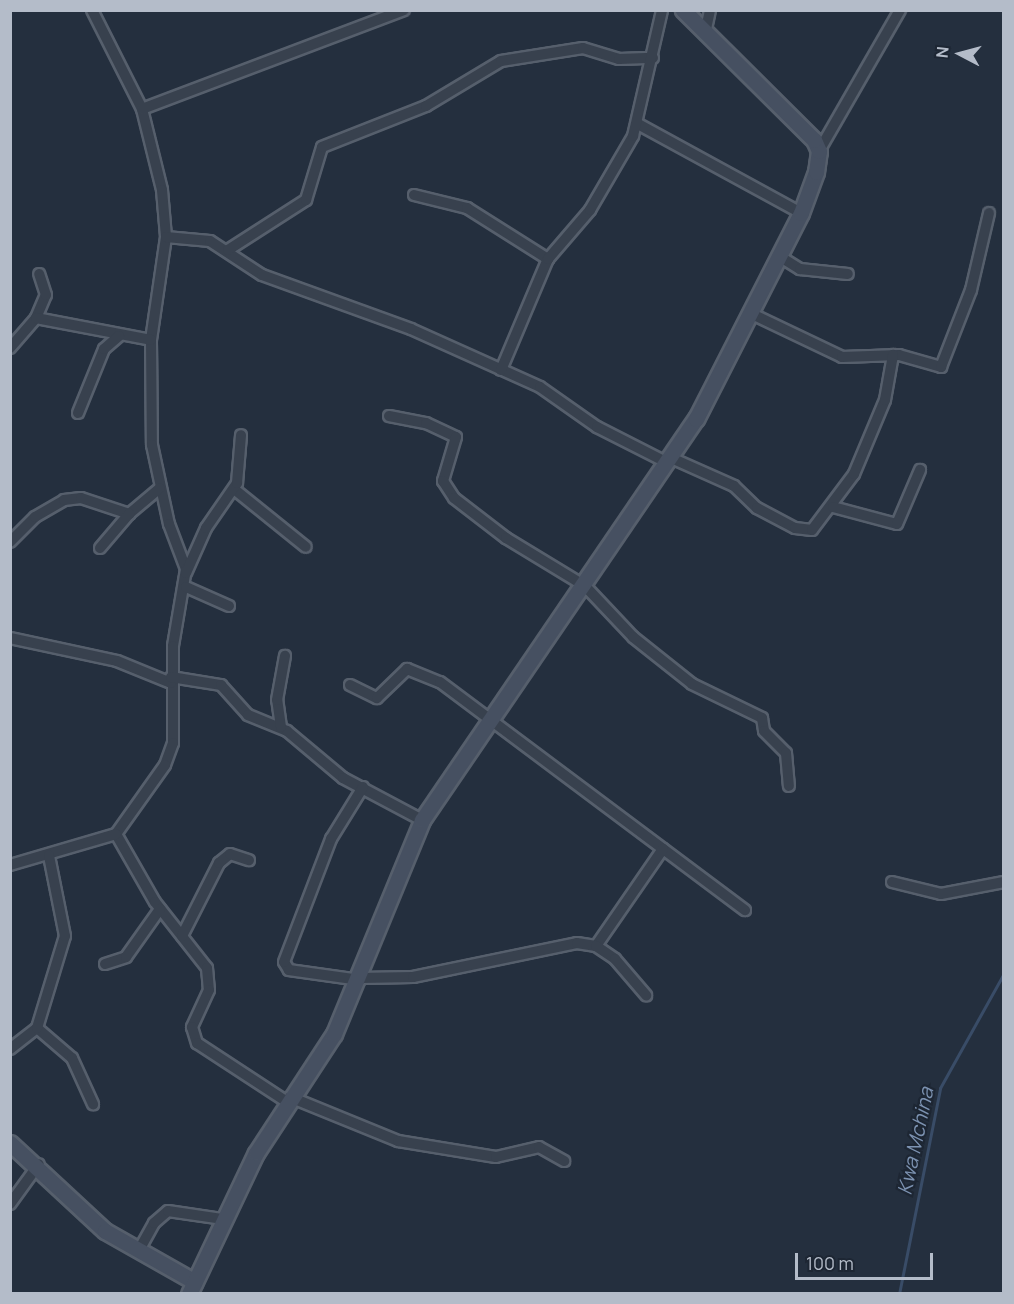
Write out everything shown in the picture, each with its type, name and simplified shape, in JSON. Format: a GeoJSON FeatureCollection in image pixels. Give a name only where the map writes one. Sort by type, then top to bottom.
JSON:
{"type":"FeatureCollection","features":[{"type":"Feature","properties":{"kind":"street"},"geometry":{"type":"LineString","coordinates":[[10,865],[49,856],[116,834],[169,755],[174,732],[171,680],[186,587],[186,574],[160,488],[152,445],[151,340],[166,237],[162,190],[142,109],[92,10]]}},
{"type":"Feature","properties":{"kind":"street"},"geometry":{"type":"LineString","coordinates":[[142,109],[404,10]]}},
{"type":"Feature","properties":{"kind":"street"},"geometry":{"type":"LineString","coordinates":[[501,370],[549,259],[590,210],[638,123],[662,10]]}},
{"type":"Feature","properties":{"kind":"street"},"geometry":{"type":"LineString","coordinates":[[683,10],[706,29],[804,129],[819,151]]}},
{"type":"Feature","properties":{"kind":"street"},"geometry":{"type":"LineString","coordinates":[[706,29],[710,10]]}},
{"type":"Feature","properties":{"kind":"street"},"geometry":{"type":"LineString","coordinates":[[10,1143],[39,1164],[83,1212],[192,1288],[223,1220],[289,1100],[333,1034],[360,979],[422,820],[486,720],[585,586],[668,460],[752,314],[801,213],[819,151],[900,10]]}},
{"type":"Feature","properties":{"kind":"street"},"geometry":{"type":"LineString","coordinates":[[228,250],[306,200],[322,147],[426,105],[501,61],[583,48],[619,59],[653,58]]}},
{"type":"Feature","properties":{"kind":"street"},"geometry":{"type":"LineString","coordinates":[[638,123],[801,213]]}},
{"type":"Feature","properties":{"kind":"street"},"geometry":{"type":"LineString","coordinates":[[414,195],[467,208],[549,259]]}},
{"type":"Feature","properties":{"kind":"street"},"geometry":{"type":"LineString","coordinates":[[752,314],[842,357],[893,355],[936,368],[945,363],[989,213]]}},
{"type":"Feature","properties":{"kind":"street"},"geometry":{"type":"LineString","coordinates":[[166,237],[201,238],[228,250],[262,275],[411,328],[501,370],[668,460],[734,486],[757,508],[800,531],[818,528],[833,507],[874,429],[893,355]]}},
{"type":"Feature","properties":{"kind":"street"},"geometry":{"type":"LineString","coordinates":[[779,256],[800,269],[848,274]]}},
{"type":"Feature","properties":{"kind":"street"},"geometry":{"type":"LineString","coordinates":[[10,348],[36,318],[46,295],[39,274]]}},
{"type":"Feature","properties":{"kind":"street"},"geometry":{"type":"LineString","coordinates":[[36,318],[119,336],[151,340]]}},
{"type":"Feature","properties":{"kind":"street"},"geometry":{"type":"LineString","coordinates":[[78,413],[104,349],[119,336]]}},
{"type":"Feature","properties":{"kind":"street"},"geometry":{"type":"LineString","coordinates":[[389,416],[426,423],[456,437],[443,481],[454,498],[506,538],[585,586],[633,637],[692,684],[762,718],[764,731],[786,753],[789,786]]}},
{"type":"Feature","properties":{"kind":"street"},"geometry":{"type":"LineString","coordinates":[[186,574],[206,528],[234,489],[240,469],[241,435]]}},
{"type":"Feature","properties":{"kind":"street"},"geometry":{"type":"LineString","coordinates":[[833,507],[897,524],[920,470]]}},
{"type":"Feature","properties":{"kind":"street"},"geometry":{"type":"LineString","coordinates":[[100,548],[129,514],[160,488]]}},
{"type":"Feature","properties":{"kind":"street"},"geometry":{"type":"LineString","coordinates":[[234,489],[306,547]]}},
{"type":"Feature","properties":{"kind":"street"},"geometry":{"type":"LineString","coordinates":[[10,542],[35,517],[73,498],[129,514]]}},
{"type":"Feature","properties":{"kind":"street"},"geometry":{"type":"LineString","coordinates":[[186,587],[229,606]]}},
{"type":"Feature","properties":{"kind":"street"},"geometry":{"type":"LineString","coordinates":[[10,638],[117,661],[171,680],[221,685],[248,715],[281,727],[334,771],[422,820]]}},
{"type":"Feature","properties":{"kind":"street"},"geometry":{"type":"LineString","coordinates":[[281,727],[277,700],[285,656]]}},
{"type":"Feature","properties":{"kind":"street"},"geometry":{"type":"LineString","coordinates":[[350,685],[381,697],[404,671],[412,669],[440,682],[486,720],[528,744],[745,910]]}},
{"type":"Feature","properties":{"kind":"street"},"geometry":{"type":"LineString","coordinates":[[363,787],[331,839],[284,962],[289,970],[360,979],[446,971],[546,946],[596,946],[646,995]]}},
{"type":"Feature","properties":{"kind":"street"},"geometry":{"type":"LineString","coordinates":[[116,834],[160,909],[210,977],[192,1027],[197,1043],[289,1100],[398,1141],[496,1156],[539,1147],[564,1161]]}},
{"type":"Feature","properties":{"kind":"street"},"geometry":{"type":"LineString","coordinates":[[596,946],[663,849]]}},
{"type":"Feature","properties":{"kind":"street"},"geometry":{"type":"LineString","coordinates":[[182,936],[219,863],[230,854],[249,860]]}},
{"type":"Feature","properties":{"kind":"street"},"geometry":{"type":"LineString","coordinates":[[10,1049],[37,1028],[65,936],[49,856]]}},
{"type":"Feature","properties":{"kind":"street"},"geometry":{"type":"LineString","coordinates":[[892,882],[941,894],[1004,882]]}},
{"type":"Feature","properties":{"kind":"street"},"geometry":{"type":"LineString","coordinates":[[105,964],[126,957],[160,909]]}},
{"type":"Feature","properties":{"kind":"street"},"geometry":{"type":"LineString","coordinates":[[37,1028],[72,1058],[93,1104]]}},
{"type":"Feature","properties":{"kind":"street"},"geometry":{"type":"LineString","coordinates":[[10,1204],[39,1164]]}},
{"type":"Feature","properties":{"kind":"street"},"geometry":{"type":"LineString","coordinates":[[138,1252],[154,1223],[168,1211],[223,1220]]}},
{"type":"Feature","properties":{"kind":"waterway","name":"Kwa Mchina"},"geometry":{"type":"LineString","coordinates":[[899,1294],[940,1088],[1004,973]]}}]}
